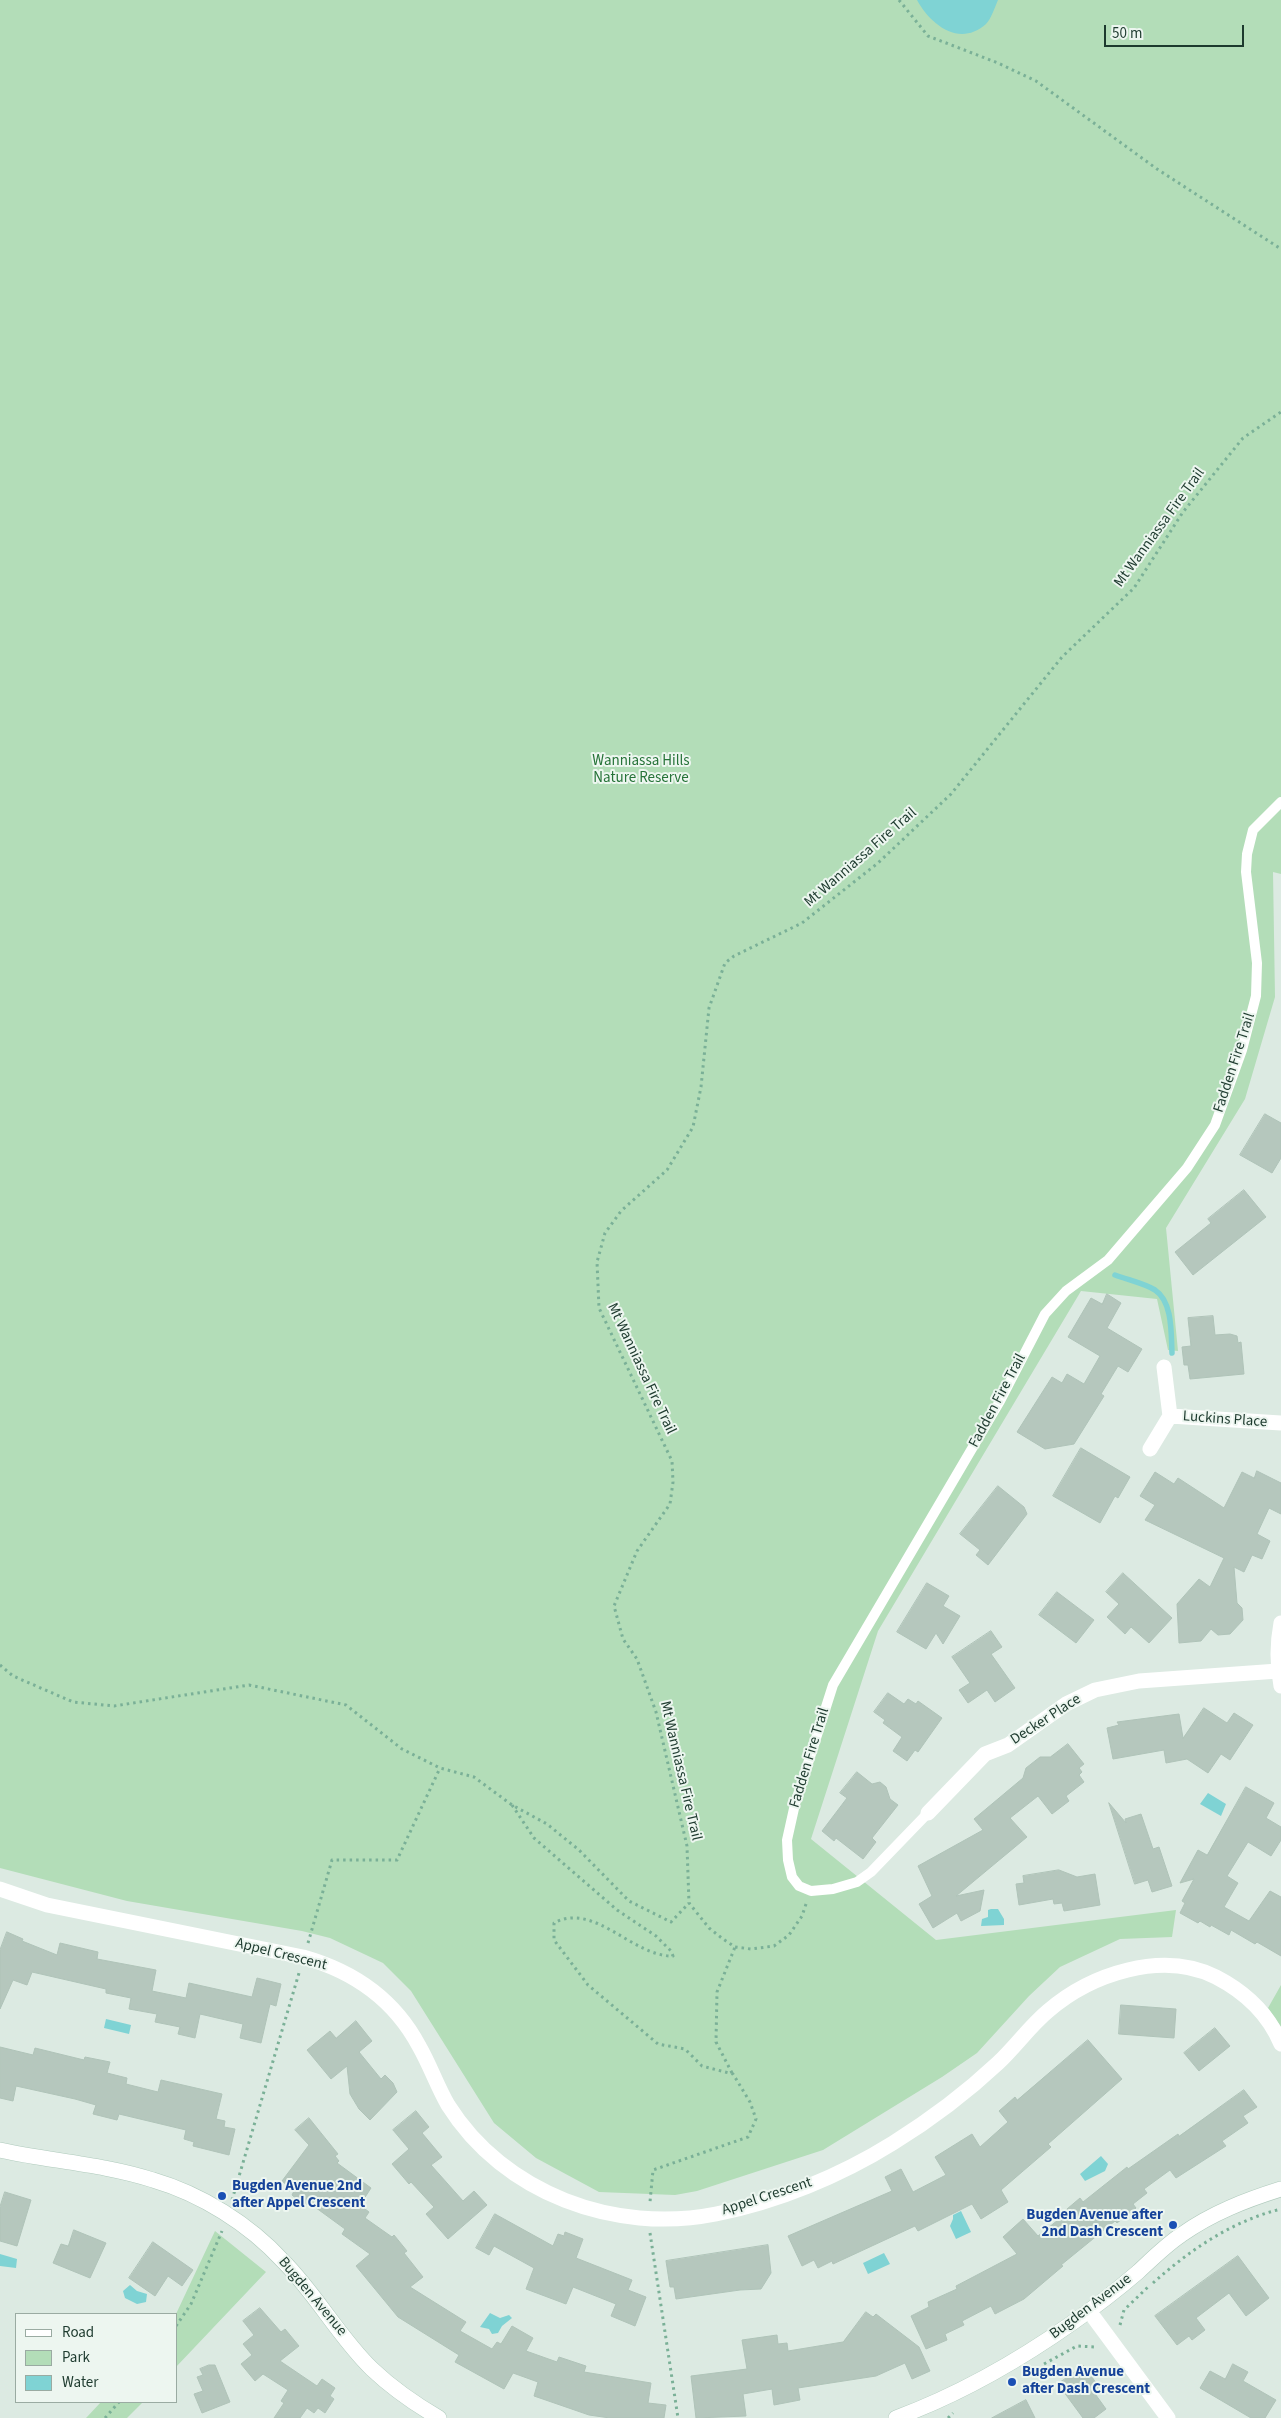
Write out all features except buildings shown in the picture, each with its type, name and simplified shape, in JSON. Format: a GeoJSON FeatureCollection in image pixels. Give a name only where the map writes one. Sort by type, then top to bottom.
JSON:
{"type":"FeatureCollection","features":[{"type":"Feature","properties":{"kind":"street","name":"Luckins Place"},"geometry":{"type":"LineString","coordinates":[[1150,1450],[1170,1416],[1164,1367]]}},
{"type":"Feature","properties":{"kind":"street","name":"Luckins Place"},"geometry":{"type":"LineString","coordinates":[[1170,1416],[1281,1423]]}},
{"type":"Feature","properties":{"kind":"street"},"geometry":{"type":"LineString","coordinates":[[1281,1623],[1278,1638],[1278,1671],[1281,1686]]}},
{"type":"Feature","properties":{"kind":"street","name":"Decker Place"},"geometry":{"type":"LineString","coordinates":[[928,1813],[984,1754],[1008,1745],[1066,1704],[1094,1690],[1139,1681],[1278,1671]]}},
{"type":"Feature","properties":{"kind":"street","name":"Appel Crescent"},"geometry":{"type":"LineString","coordinates":[[0,1889],[47,1904],[303,1957],[321,1962],[355,1977],[384,1999],[397,2012],[418,2043],[447,2103],[461,2122],[492,2156],[529,2184],[549,2194],[571,2203],[616,2215],[664,2219],[714,2214],[775,2198],[834,2175],[892,2144],[947,2106],[999,2062],[1060,2001],[1092,1982],[1126,1970],[1143,1967],[1176,1966],[1208,1973],[1236,1987],[1259,2008],[1281,2044]]}},
{"type":"Feature","properties":{"kind":"street","name":"Bugden Avenue"},"geometry":{"type":"LineString","coordinates":[[0,2150],[124,2172],[176,2188],[215,2207],[263,2242],[282,2259],[371,2368],[393,2388],[439,2418]]}},
{"type":"Feature","properties":{"kind":"street","name":"Bugden Avenue"},"geometry":{"type":"LineString","coordinates":[[905,2416],[1001,2368],[1089,2311],[1180,2236],[1210,2217],[1247,2199],[1281,2189]]}},
{"type":"Feature","properties":{"kind":"street"},"geometry":{"type":"LineString","coordinates":[[1089,2311],[1168,2418]]}},
{"type":"Feature","properties":{"kind":"lane","name":"Fadden Fire Trail"},"geometry":{"type":"LineString","coordinates":[[811,1891],[799,1886],[792,1877],[788,1860],[788,1840],[795,1804],[833,1685],[1000,1401],[1045,1314],[1066,1291],[1108,1260],[1187,1168],[1202,1147],[1221,1110],[1250,1023],[1256,996],[1257,963],[1246,872],[1247,854],[1253,830],[1281,802]]}},
{"type":"Feature","properties":{"kind":"lane"},"geometry":{"type":"LineString","coordinates":[[811,1891],[834,1889],[857,1882],[871,1872],[928,1813]]}},
{"type":"Feature","properties":{"kind":"path"},"geometry":{"type":"LineString","coordinates":[[899,0],[928,36],[1036,81],[1157,169],[1281,250]]}},
{"type":"Feature","properties":{"kind":"path","name":"Mt Wanniassa Fire Trail"},"geometry":{"type":"LineString","coordinates":[[690,1903],[687,1846],[656,1712],[637,1659],[623,1639],[614,1606],[637,1551],[670,1504],[673,1482],[672,1461],[599,1308],[597,1262],[605,1233],[621,1211],[667,1170],[692,1127],[701,1087],[709,1008],[725,962],[802,924],[878,863],[951,794],[1062,657],[1134,588],[1183,512],[1243,438],[1281,412]]}},
{"type":"Feature","properties":{"kind":"path"},"geometry":{"type":"LineString","coordinates":[[0,1665],[14,1676],[73,1702],[114,1706],[248,1685],[346,1705],[402,1749],[440,1768],[474,1777],[512,1805],[547,1824],[579,1850],[630,1900],[671,1922],[690,1903],[709,1928],[735,1947],[751,1949],[774,1946],[789,1935],[802,1916],[811,1891]]}},
{"type":"Feature","properties":{"kind":"path"},"geometry":{"type":"LineString","coordinates":[[232,2200],[332,1860],[397,1860],[440,1768]]}},
{"type":"Feature","properties":{"kind":"path"},"geometry":{"type":"LineString","coordinates":[[512,1805],[534,1838],[617,1910],[656,1936],[671,1951],[672,1956],[650,1953],[612,1931],[582,1919],[566,1916],[554,1923],[554,1940],[588,1985],[658,2044],[685,2049],[702,2066],[733,2074]]}},
{"type":"Feature","properties":{"kind":"path"},"geometry":{"type":"LineString","coordinates":[[649,2211],[653,2170],[748,2136],[756,2119],[750,2102],[716,2042],[717,1992],[735,1947]]}},
{"type":"Feature","properties":{"kind":"path"},"geometry":{"type":"LineString","coordinates":[[1120,2327],[1124,2310],[1182,2257],[1230,2228],[1281,2210]]}},
{"type":"Feature","properties":{"kind":"path"},"geometry":{"type":"LineString","coordinates":[[178,2323],[191,2304],[222,2231]]}},
{"type":"Feature","properties":{"kind":"path"},"geometry":{"type":"LineString","coordinates":[[650,2232],[678,2418]]}},
{"type":"Feature","properties":{"kind":"path"},"geometry":{"type":"LineString","coordinates":[[105,2418],[118,2403]]}},
{"type":"Feature","properties":{"kind":"green space","name":"Wanniassa Hills Nature Reserve"},"geometry":{"type":"Polygon","coordinates":[[[0,0],[1281,0],[1281,874],[1273,872],[1275,997],[1245,1099],[1166,1228],[1178,1351],[1168,1350],[1157,1299],[1081,1291],[878,1631],[811,1839],[936,1940],[1176,1910],[1172,1937],[1120,1939],[1060,1967],[1029,1996],[977,2053],[942,2077],[823,2150],[697,2191],[675,2195],[599,2192],[536,2158],[494,2123],[411,1991],[383,1963],[330,1938],[302,1931],[127,1901],[0,1868],[0,0]]]}},
{"type":"Feature","properties":{"kind":"green space"},"geometry":{"type":"Polygon","coordinates":[[[1281,1985],[1281,2027],[1268,2008],[1281,1985]]]}},
{"type":"Feature","properties":{"kind":"green space"},"geometry":{"type":"Polygon","coordinates":[[[215,2231],[266,2272],[178,2365],[178,2313],[176,2313],[215,2231]]]}},
{"type":"Feature","properties":{"kind":"green space"},"geometry":{"type":"Polygon","coordinates":[[[100,2403],[142,2403],[127,2418],[86,2418],[100,2403]]]}},
{"type":"Feature","properties":{"kind":"water"},"geometry":{"type":"Polygon","coordinates":[[[917,0],[998,0],[986,24],[976,31],[966,34],[946,30],[937,24],[929,17],[917,0]]]}},
{"type":"Feature","properties":{"kind":"water"},"geometry":{"type":"Polygon","coordinates":[[[1208,1793],[1226,1804],[1221,1816],[1200,1804],[1208,1793]]]}},
{"type":"Feature","properties":{"kind":"water"},"geometry":{"type":"Polygon","coordinates":[[[998,1909],[1004,1919],[1004,1925],[981,1926],[982,1919],[988,1917],[988,1910],[998,1909]]]}},
{"type":"Feature","properties":{"kind":"water"},"geometry":{"type":"Polygon","coordinates":[[[106,2019],[131,2025],[129,2034],[104,2028],[106,2019]]]}},
{"type":"Feature","properties":{"kind":"water"},"geometry":{"type":"Polygon","coordinates":[[[1101,2156],[1108,2164],[1105,2171],[1085,2181],[1080,2174],[1101,2156]]]}},
{"type":"Feature","properties":{"kind":"water"},"geometry":{"type":"Polygon","coordinates":[[[961,2211],[971,2232],[956,2239],[950,2226],[953,2215],[961,2211]]]}},
{"type":"Feature","properties":{"kind":"water"},"geometry":{"type":"Polygon","coordinates":[[[884,2253],[890,2264],[868,2274],[863,2263],[884,2253]]]}},
{"type":"Feature","properties":{"kind":"water"},"geometry":{"type":"Polygon","coordinates":[[[0,2254],[17,2259],[16,2268],[0,2266],[0,2254]]]}},
{"type":"Feature","properties":{"kind":"water"},"geometry":{"type":"Polygon","coordinates":[[[130,2285],[137,2291],[147,2294],[146,2302],[137,2304],[125,2298],[123,2291],[130,2285]]]}},
{"type":"Feature","properties":{"kind":"water"},"geometry":{"type":"Polygon","coordinates":[[[490,2313],[500,2318],[509,2315],[512,2318],[502,2326],[498,2333],[492,2334],[489,2329],[480,2327],[490,2313]]]}},
{"type":"Feature","properties":{"kind":"waterway"},"geometry":{"type":"LineString","coordinates":[[1115,1275],[1140,1283],[1161,1295],[1170,1319],[1172,1353]]}},
{"type":"Feature","properties":{"kind":"place","name":"Bugden Avenue 2nd after Appel Crescent"},"geometry":{"type":"Point","coordinates":[222,2196]}},
{"type":"Feature","properties":{"kind":"place","name":"Bugden Avenue after 2nd Dash Crescent"},"geometry":{"type":"Point","coordinates":[1173,2225]}},
{"type":"Feature","properties":{"kind":"place","name":"Bugden Avenue after Dash Crescent"},"geometry":{"type":"Point","coordinates":[1012,2382]}}]}
